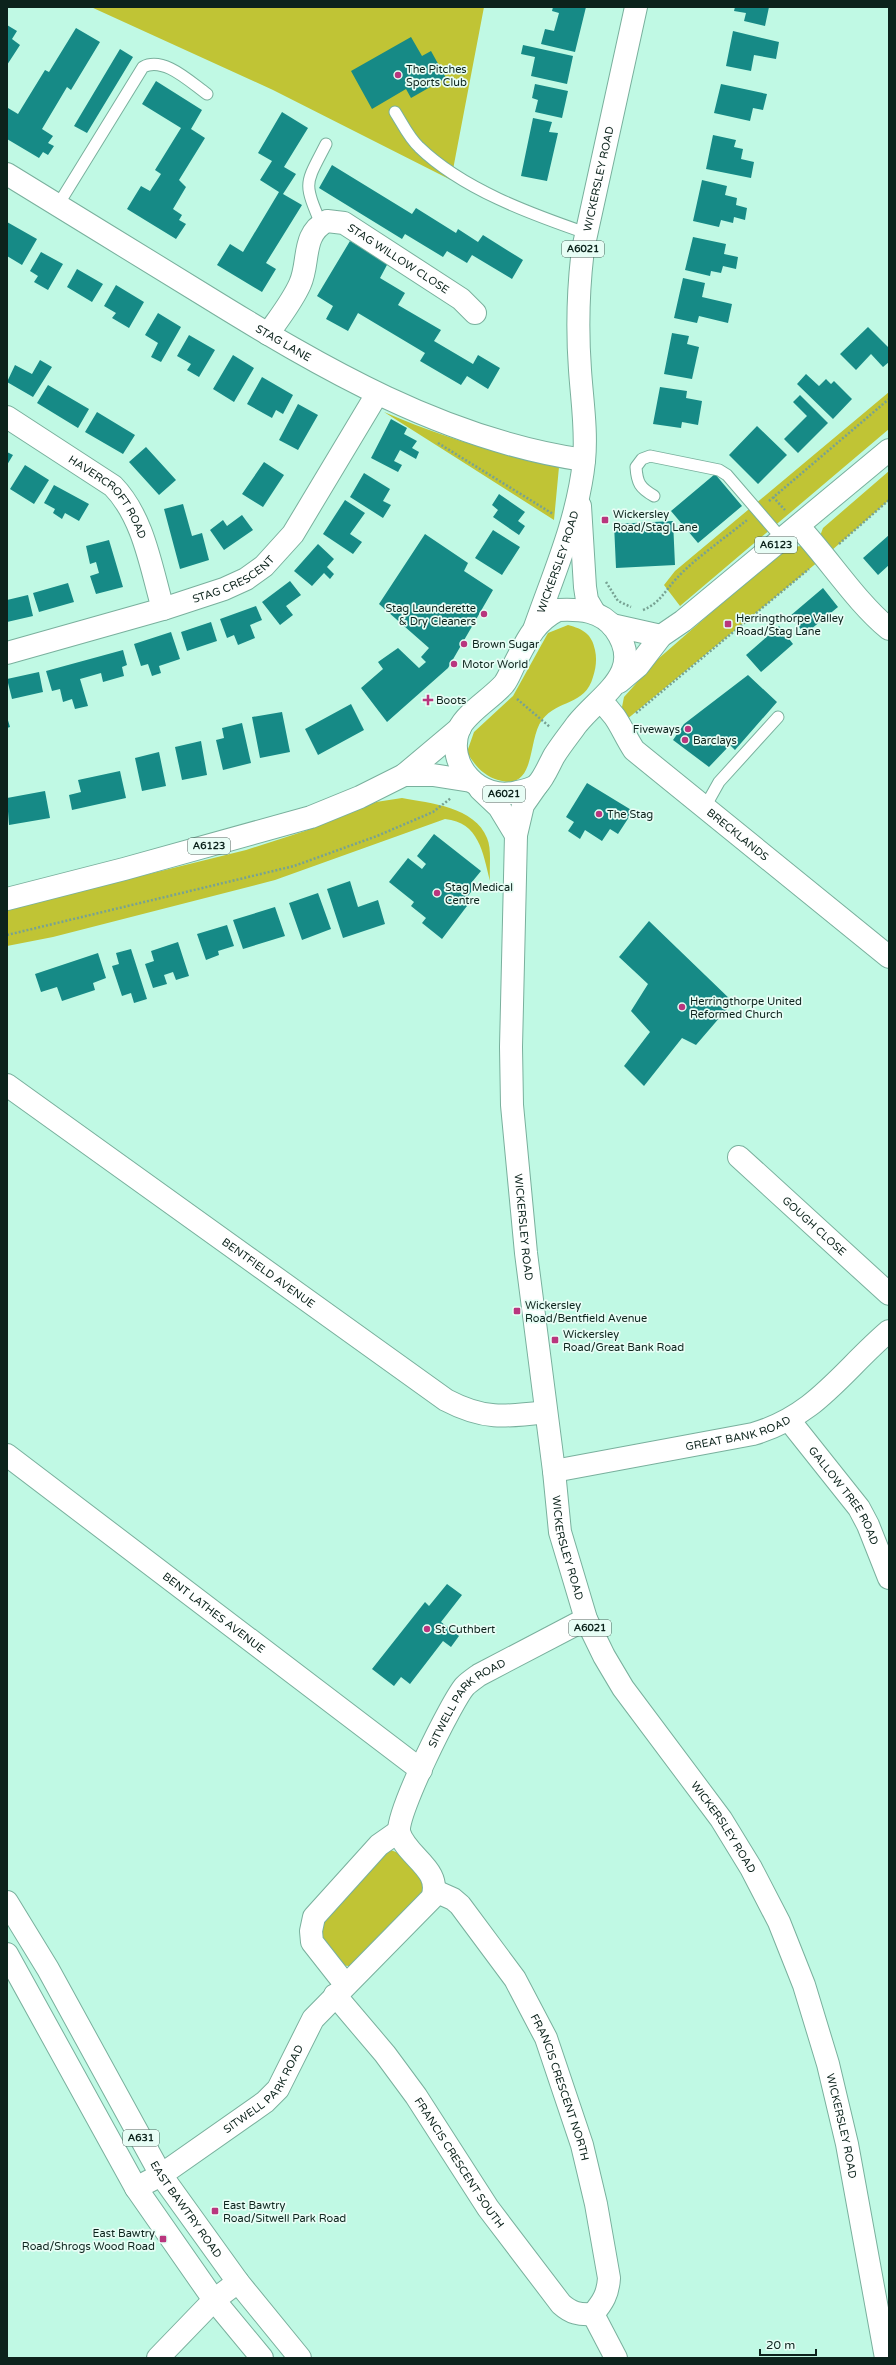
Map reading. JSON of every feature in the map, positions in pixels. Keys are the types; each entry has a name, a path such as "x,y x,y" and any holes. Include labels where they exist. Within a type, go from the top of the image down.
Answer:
{"street":[{"name":"WICKERSLEY ROAD","path":"534,627 571,524 579,496 584,460 577,319 578,286 586,233 636,7"},
{"name":"STAG LANE","path":"7,174 268,334 377,394 451,425 496,441 546,454 584,460"},
{"name":"STAG WILLOW CLOSE","path":"321,224 326,221 344,223 461,299 475,313"},
{"path":"268,334 300,285 305,272 308,244 313,232 321,224"},
{"name":"STAG CRESCENT","path":"7,653 164,609 224,589 246,579 280,551 293,534 377,394"},
{"name":"HAVERCROFT ROAD","path":"7,417 114,486 124,498 135,515 164,609"},
{"name":"A6123","path":"605,695 638,666 661,636 683,621 791,533 889,450"},
{"name":"WICKERSLEY ROAD","path":"579,496 587,600 594,612"},
{"path":"791,533 825,555 860,600 889,629"},
{"name":"A6021","path":"475,785 496,794 509,794 536,785 579,722 605,695 625,666 626,656 623,641 612,625 594,612 558,610 547,616 534,627 505,683 460,728 456,743 462,769 475,785 499,807 516,835"},
{"path":"612,625 661,636"},
{"name":"BRECKLANDS","path":"605,695 634,750 889,957"},
{"name":"A6123","path":"7,899 132,867 311,817 360,797 404,775 460,728"},
{"name":"A6123","path":"404,775 433,775 475,785"},
{"name":"WICKERSLEY ROAD","path":"536,785 523,805 516,835 511,1039 512,1104 526,1254 554,1471 560,1532 586,1619 623,1688 721,1819 751,1868 779,1922 804,1985 828,2064 847,2144 886,2358"},
{"name":"BENTFIELD AVENUE","path":"7,1085 446,1400 466,1411 490,1416 514,1416 546,1412"},
{"name":"GOUGH CLOSE","path":"739,1157 889,1294"},
{"name":"GREAT BANK ROAD","path":"554,1471 753,1434 772,1429 811,1407 889,1331"},
{"name":"GALLOW TREE ROAD","path":"789,1420 859,1508 868,1525 889,1578"},
{"name":"BENT LATHES AVENUE","path":"7,1455 421,1770"},
{"name":"SITWELL PARK ROAD","path":"399,1831 400,1820 421,1770 465,1686 479,1675 586,1619"},
{"path":"340,1989 312,1942 311,1931 314,1917 379,1845 399,1831 406,1847 434,1880 435,1891"},
{"name":"SITWELL PARK ROAD","path":"136,2188 161,2175 265,2102 278,2089 313,2019 340,1989 427,1905 435,1891"},
{"name":"FRANCIS CRESCENT NORTH","path":"435,1891 454,1899 464,1911 515,1979 546,2038 582,2145 596,2204 608,2271 609,2290 603,2303 593,2314"},
{"name":"EAST BAWTRY ROAD","path":"7,1902 48,1969 161,2175 238,2282 300,2358"},
{"name":"A631","path":"7,1954 136,2188 214,2300 262,2358"},
{"name":"FRANCIS CRESCENT SOUTH","path":"340,1989 416,2096 488,2208 561,2304 570,2312 582,2315 593,2314"},
{"path":"158,2358 214,2300 238,2282"},
{"path":"593,2314 616,2358"}],"lane":[{"path":"58,205 143,67 157,63 165,66 207,94"},
{"path":"395,112 418,146 440,164 476,187 542,218 586,233"},
{"path":"321,224 308,192 308,178 326,144"},
{"path":"654,496 642,490 636,481 636,467 642,459 650,456 719,470 727,475 758,510 791,533"},
{"path":"705,807 719,782 778,717"}],"path":[{"path":"584,575 602,573 610,591 618,601 642,611 654,606 664,596 675,579 889,399"},
{"path":"431,439 571,524"},
{"path":"621,724 889,500"},
{"path":"505,683 513,696 566,740"},
{"path":"7,935 294,866 377,836 433,812 475,785"}],"shaded area":[{"path":"91,7 484,7 451,180 273,90"},
{"path":"889,392 889,429 680,606 664,585 675,571"},
{"path":"384,412 425,429 467,443 554,463 559,467 554,520"},
{"path":"889,471 889,500 831,551 820,536 823,528"},
{"path":"801,546 819,561 626,720 622,707 624,697 658,659 776,556 793,547"},
{"path":"568,625 582,630 589,636 594,644 596,664 589,686 578,698 556,708 548,713 542,720 537,729 529,762 525,772 519,778 510,782 498,780 488,776 473,761 467,752 474,732 513,696 548,633"},
{"path":"402,798 450,808 473,819 481,828 489,842 490,881 482,850 478,841 465,826 456,821 445,819 275,880 53,937 7,946 7,909 246,850 305,831 376,802"},
{"path":"386,1849 400,1854 406,1859 416,1871 427,1892 355,1965 343,1965 338,1963 330,1955 319,1939 319,1923"}],"building":[{"path":"553,7 586,7 575,52 541,44 545,29 554,31 559,13 552,11"},
{"path":"735,7 769,7 765,26 744,21 746,13 734,11"},
{"path":"7,25 17,31 12,39 20,45 7,65"},
{"path":"76,28 100,42 71,90 67,87 42,129 53,136 48,143 54,146 48,155 43,152 39,158 7,139 7,110 8,108 18,114 45,70 49,72"},
{"path":"733,31 779,42 776,59 754,55 751,71 726,66"},
{"name":"The Pitches Sports Club","path":"411,37 422,56 431,51 446,78 411,98 406,89 372,109 351,71"},
{"path":"523,45 573,56 567,84 531,76 535,57 521,54"},
{"path":"120,49 133,57 87,133 74,126"},
{"path":"156,81 202,110 191,129 205,138 179,180 186,187 173,209 182,215 179,220 186,224 176,239 127,209 141,186 150,191 161,174 155,170 181,128 142,104"},
{"path":"535,84 568,91 562,118 535,112 538,100 532,98"},
{"path":"721,84 767,94 763,110 753,108 750,121 714,113"},
{"path":"282,112 308,128 284,167 296,174 283,194 302,205 266,263 276,269 262,292 217,265 230,244 243,252 279,192 260,180 272,161 258,153"},
{"path":"533,118 552,122 549,132 558,133 547,181 521,176"},
{"path":"713,135 736,140 734,147 743,149 741,159 754,162 751,178 706,169"},
{"path":"332,165 412,214 416,208 456,233 458,229 478,242 483,235 523,260 512,279 472,255 467,263 447,251 443,257 405,234 402,239 319,188"},
{"path":"702,180 727,186 725,195 737,198 736,205 747,208 745,220 734,217 733,223 721,220 719,227 693,221"},
{"path":"7,222 37,239 22,265 7,256"},
{"path":"693,237 726,244 724,254 738,257 736,269 723,266 721,273 711,271 710,276 685,270"},
{"path":"350,241 388,263 380,278 405,293 398,305 441,330 434,341 473,364 478,355 500,368 488,389 467,376 461,385 420,361 425,353 358,313 348,331 326,319 333,306 317,296"},
{"path":"41,252 63,264 48,290 34,282 38,276 30,271"},
{"path":"77,269 103,284 92,302 67,287"},
{"path":"683,278 705,283 702,297 732,304 728,323 699,316 697,323 674,318"},
{"path":"116,285 144,302 129,328 112,318 116,313 104,306"},
{"path":"158,313 181,327 161,362 151,357 158,343 145,335"},
{"path":"868,327 889,348 889,362 883,367 871,354 856,370 840,354"},
{"path":"672,333 689,336 687,344 699,347 692,379 664,374"},
{"path":"189,335 215,350 199,377 187,370 191,364 177,356"},
{"path":"233,355 254,368 234,402 213,389"},
{"path":"40,360 52,367 33,397 7,382 15,365 32,374"},
{"path":"806,374 819,386 826,379 831,384 834,381 852,399 833,419 797,384"},
{"path":"262,377 293,395 283,414 276,410 272,418 247,404"},
{"path":"48,385 89,409 78,428 37,403"},
{"path":"660,387 687,391 686,398 702,401 698,425 682,422 681,428 653,424"},
{"path":"800,395 828,423 798,453 784,439 807,416 793,402"},
{"path":"298,404 318,415 298,450 279,440"},
{"path":"97,412 135,435 123,454 85,432"},
{"path":"391,419 407,428 404,434 417,441 412,448 419,452 416,459 400,450 394,461 402,465 398,472 371,458"},
{"path":"757,426 787,455 758,484 729,455"},
{"path":"146,447 176,480 159,495 129,462"},
{"path":"7,452 13,455 7,465"},
{"path":"264,462 284,475 263,507 242,494"},
{"path":"25,465 49,480 34,504 10,489"},
{"path":"364,473 390,489 383,501 391,505 383,518 350,497"},
{"path":"715,474 742,506 698,543 671,511"},
{"path":"54,485 89,504 79,521 65,513 62,519 53,513 55,509 44,503"},
{"path":"499,494 525,512 518,521 525,526 519,535 493,517 498,510 492,505"},
{"path":"345,500 365,513 350,534 362,542 353,554 323,534"},
{"path":"183,504 192,536 202,533 209,560 180,569 164,509"},
{"path":"242,515 253,530 224,550 210,530 223,520 227,526"},
{"path":"673,521 675,565 616,568 614,524"},
{"path":"493,530 520,547 502,575 475,558"},
{"path":"425,534 468,563 464,571 493,590 448,668 387,722 361,688 383,669 378,662 398,648 419,668 426,662 421,657 429,648 379,604"},
{"path":"889,535 889,565 878,575 863,558"},
{"path":"109,540 123,587 96,594 90,576 99,573 96,562 90,564 86,546"},
{"path":"318,544 334,559 327,567 334,574 330,579 324,573 312,586 294,571"},
{"path":"290,581 301,595 286,606 293,615 280,625 262,602"},
{"path":"68,583 74,602 39,612 33,593"},
{"path":"823,588 838,607 805,634 790,616"},
{"path":"28,595 33,616 7,622 7,600"},
{"path":"256,606 262,620 250,625 255,638 238,645 234,635 227,638 220,619"},
{"path":"211,622 217,641 187,651 181,632"},
{"path":"779,626 793,644 761,672 746,655"},
{"path":"171,632 180,659 159,666 161,673 152,676 148,664 141,666 134,644"},
{"path":"123,650 127,665 122,667 124,676 103,682 101,673 80,679 88,706 75,709 72,699 63,702 60,689 52,691 46,671"},
{"path":"39,672 43,692 12,699 7,679"},
{"path":"748,675 777,702 735,750 730,745 709,767 673,740 684,724"},
{"path":"351,704 364,730 318,755 305,729"},
{"path":"282,712 290,752 260,758 252,717"},
{"path":"7,717 10,727 7,728"},
{"path":"242,723 251,763 223,770 216,740 224,738 222,728"},
{"path":"201,741 207,775 182,780 175,747"},
{"path":"159,752 166,786 142,791 135,758"},
{"path":"120,771 126,798 72,810 69,795 81,792 78,780"},
{"name":"The Stag","path":"587,783 633,811 618,834 610,829 602,841 585,830 580,839 568,831 574,822 566,817"},
{"path":"45,791 50,818 9,825 7,798"},
{"name":"Stag Medical Centre","path":"434,834 481,871 472,882 476,885 463,903 467,906 442,939 422,923 426,918 411,906 414,902 389,882 408,858 422,869 426,864 417,856"},
{"path":"350,881 358,907 378,900 385,924 343,938 327,889"},
{"path":"318,893 331,929 302,940 289,903"},
{"path":"275,907 285,936 243,949 233,920"},
{"name":"Herringthorpe United Reformed Church","path":"649,921 733,1002 696,1045 682,1038 644,1086 624,1066 650,1032 631,1011 648,984 619,957"},
{"path":"227,925 234,946 218,951 219,955 206,960 197,934"},
{"path":"178,942 189,976 176,980 173,972 164,975 167,984 153,988 145,964 154,961 151,951"},
{"path":"131,949 147,999 134,1003 131,993 122,996 112,966 119,964 116,953"},
{"path":"98,953 106,978 93,983 95,990 62,1001 57,987 41,992 35,974"},
{"name":"St Cuthbert","path":"447,1584 462,1595 441,1622 459,1636 451,1647 443,1641 410,1684 401,1677 394,1686 372,1669 425,1602 429,1606"}],"place":[{"name":"The Pitches Sports Club","path":"398,75"},
{"name":"Wickersley Road/Stag Lane","path":"605,520"},
{"name":"Stag Launderette & Dry Cleaners","path":"484,614"},
{"name":"Herringthorpe Valley Road/Stag Lane","path":"728,624"},
{"name":"Brown Sugar","path":"464,644"},
{"name":"Motor World","path":"454,664"},
{"name":"Boots","path":"428,700"},
{"name":"Fiveways","path":"688,729"},
{"name":"Barclays","path":"685,740"},
{"name":"The Stag","path":"599,814"},
{"name":"Stag Medical Centre","path":"437,893"},
{"name":"Herringthorpe United Reformed Church","path":"682,1007"},
{"name":"Wickersley Road/Bentfield Avenue","path":"517,1311"},
{"name":"Wickersley Road/Great Bank Road","path":"555,1340"},
{"name":"St Cuthbert","path":"427,1629"},
{"name":"East Bawtry Road/Sitwell Park Road","path":"215,2211"},
{"name":"East Bawtry Road/Shrogs Wood Road","path":"163,2239"}]}
